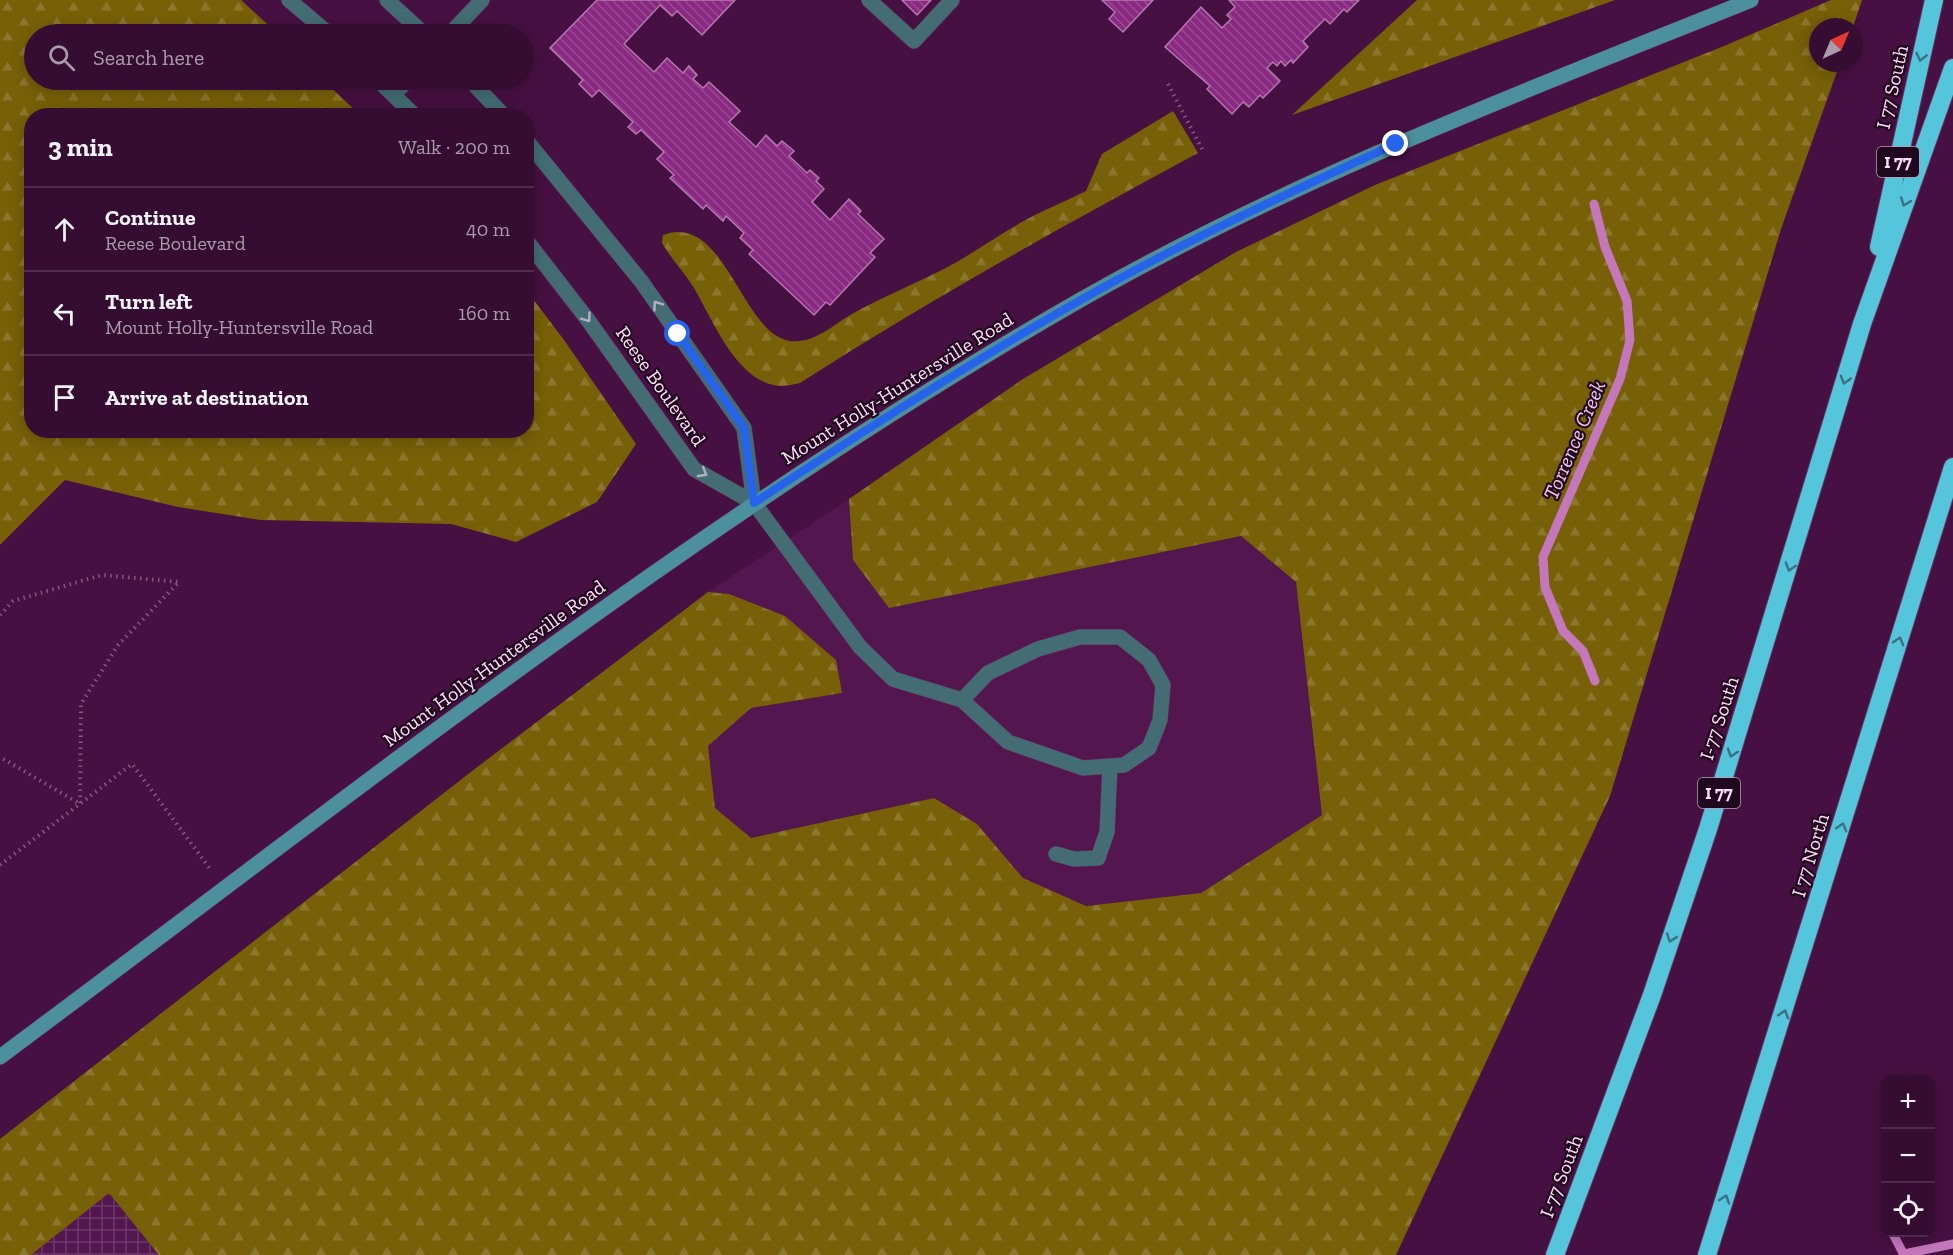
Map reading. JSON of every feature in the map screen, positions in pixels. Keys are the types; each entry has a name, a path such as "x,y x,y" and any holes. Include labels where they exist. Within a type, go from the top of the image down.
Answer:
{"highway":[{"name":"I 77 South","path":"1862,324 1934,0"},
{"name":"I 77","path":"1862,324 1953,68"},
{"name":"I-77 South","path":"1555,1255 1652,995 1708,829 1761,663 1862,324"},
{"path":"1946,487 1953,455"},
{"name":"I 77 North","path":"1707,1255 1953,467"}],"main road":[{"name":"Mount Holly-Huntersville Road","path":"0,1057 578,626 754,503 975,362 1086,297 1294,190 1396,144 1751,0"}],"street":[{"path":"289,0 317,24"},
{"path":"387,0 413,24"},
{"path":"459,24 482,0"},
{"path":"869,0 914,41 952,0"},
{"path":"389,90 407,108"},
{"path":"394,94 398,90"},
{"path":"479,90 496,108"},
{"path":"534,150 641,281 744,428 754,503 860,647 893,679 962,700 1008,742 1083,768 1124,765 1149,748 1160,720 1163,685 1149,660 1120,637 1080,637 1038,649 988,673 962,700"},
{"name":"Reese Boulevard","path":"534,250 588,320 694,469 754,503"},
{"path":"1056,855 1074,859 1098,858 1107,832 1110,766"}],"path":[{"path":"1168,84 1203,151"},
{"path":"0,615 13,601 102,575 179,582 118,645 81,704 80,804"},
{"path":"0,757 80,804"},
{"path":"0,865 132,764 225,890"}],"shaded area":[{"path":"849,499 853,560 1128,557 1241,536 1296,582 1322,815 1201,893 1086,906 1023,878 977,824 934,798 751,838 715,808 708,746 751,708 842,693 729,594 708,592"},
{"path":"109,1193 159,1255 31,1255"}],"green space":[{"path":"0,0 241,0 267,24 24,24 24,90 334,90 353,108 24,108 24,438 534,438 534,300 636,444 597,502 516,542 451,524 261,520 178,507 65,480 0,545"},
{"path":"1417,0 1615,0 1292,115"},
{"path":"1831,0 1862,0 1856,18 1809,18 1809,72 1837,72 1781,229 1610,796 1396,1255 159,1255 109,1193 31,1255 0,1255 0,1139 476,768 708,592 729,594 785,616 836,660 842,693 751,708 708,746 715,808 751,838 934,798 977,824 1023,878 1086,906 1201,893 1322,815 1296,582 1241,536 889,608 853,560 849,499 1023,379 1236,252 1375,185 1724,46"},
{"path":"1173,111 1198,153 997,264 800,383 781,386 765,383 739,363 718,333 690,282 662,243 663,235 684,232 702,240 718,256 758,318 773,333 790,341 807,340 823,333 863,308 946,268 1011,228 1086,191 1102,154"}],"building":[{"path":"597,0 735,0 702,35 677,11 672,16 660,5 624,44 654,72 667,58 683,73 689,66 697,75 693,79 703,88 709,82 740,111 729,122 756,147 766,135 777,146 782,141 794,151 789,156 807,173 810,170 819,178 816,181 824,189 812,202 830,220 849,199 861,211 858,214 884,239 870,253 875,257 830,305 826,302 814,315 749,254 753,250 740,238 744,233 726,216 723,221 706,205 703,209 670,178 674,175 657,159 664,152 641,130 636,134 628,127 633,122 599,90 592,97 579,84 583,80 550,48"},
{"path":"902,0 931,0 917,15"},
{"path":"1102,0 1153,0 1123,32 1109,19 1115,12"},
{"path":"1229,0 1359,0 1347,12 1344,9 1330,24 1325,19 1303,41 1308,47 1293,63 1291,60 1285,66 1281,61 1277,66 1273,62 1267,68 1280,81 1263,98 1260,95 1249,107 1243,102 1232,114 1207,89 1210,86 1165,47 1201,7 1222,28 1231,19 1227,15 1235,7"}],"waterway":[{"name":"Torrence Creek","path":"1594,204 1605,247 1627,301 1630,340 1620,379 1543,557 1545,587 1563,631 1583,651 1595,681"},
{"name":"Torrence Creek","path":"1895,1237 1904,1255"},
{"path":"1904,1254 1953,1244"}],"route":[{"path":"678,334 744,428 754,503 975,362 1086,297 1294,190 1396,144"}]}
